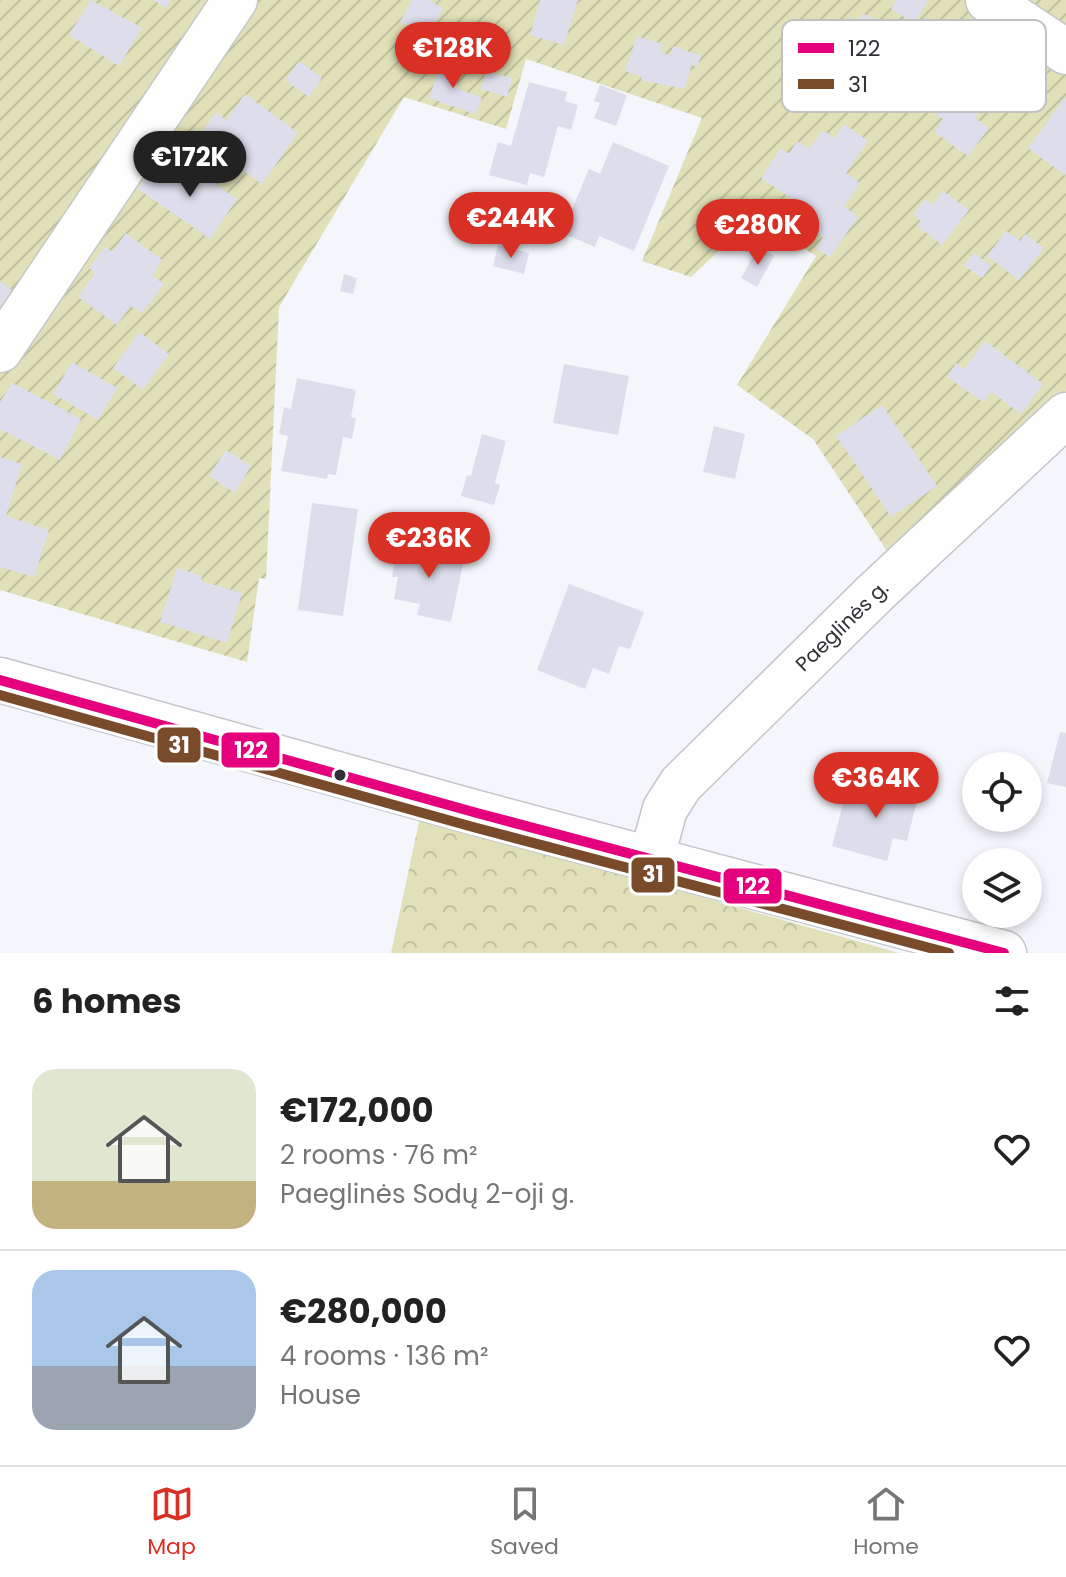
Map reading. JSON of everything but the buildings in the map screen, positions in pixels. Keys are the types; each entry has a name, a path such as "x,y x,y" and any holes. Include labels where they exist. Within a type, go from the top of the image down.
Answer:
{"street":[{"path":"0,350 235,0"},
{"path":"988,0 1018,20"},
{"path":"1046,39 1066,52"},
{"name":"Paeglinės g.","path":"651,860 665,809 681,784 875,593 1066,415"},
{"path":"0,680 651,860 1004,953"}],"green space":[{"path":"0,0 1066,0 1066,433 908,583 813,439 737,385 816,256 755,217 691,277 642,261 702,118 526,59 506,129 404,97 279,307 266,579 259,578 247,662 0,590"},
{"path":"420,817 899,953 391,953"}],"transit line":[{"name":"122","path":"0,680 477,813 1004,953"},
{"name":"31","path":"0,695 473,827 949,953"}]}
